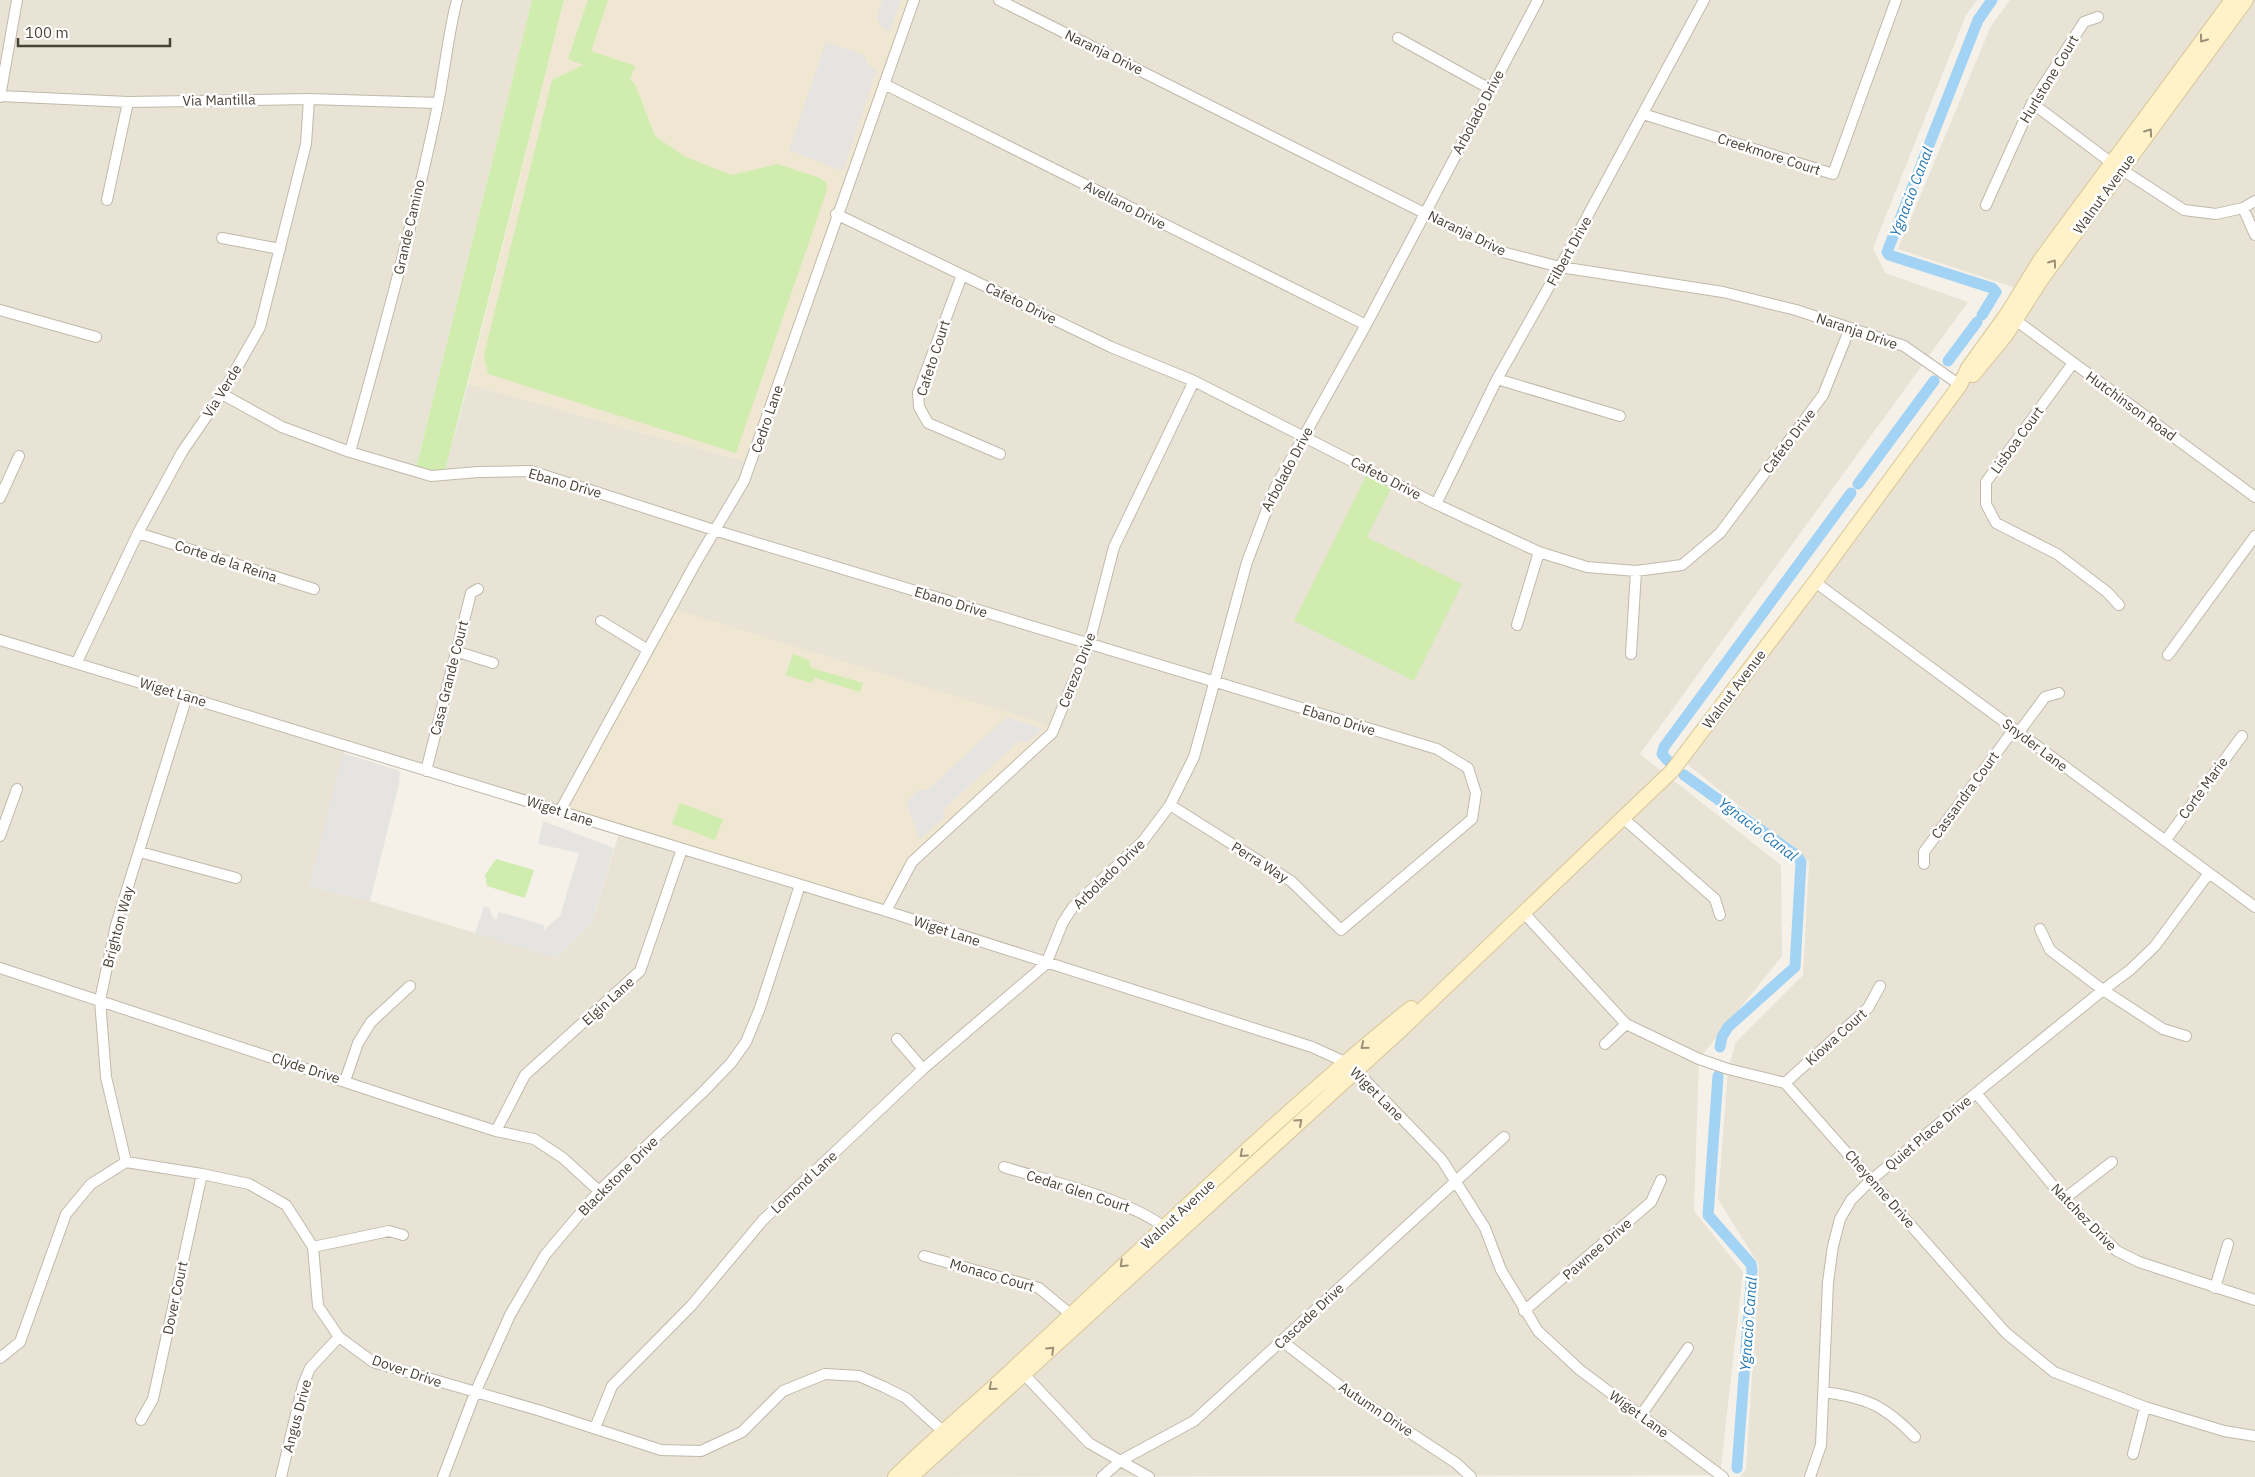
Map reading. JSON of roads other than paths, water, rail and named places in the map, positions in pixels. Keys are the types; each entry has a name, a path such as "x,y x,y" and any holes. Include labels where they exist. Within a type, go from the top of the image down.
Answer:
{"street":[{"path":"0,97 16,0"},
{"name":"Grande Camino","path":"350,452 389,312 438,103 449,32 457,0"},
{"name":"Cedro Lane","path":"560,811 714,530 744,481 755,454 836,214 914,0"},
{"name":"Naranja Drive","path":"999,0 1502,252 1560,267 1723,292 1796,310 1904,346 1960,385"},
{"name":"Arbolado Drive","path":"1046,964 1063,922 1073,907 1144,841 1170,805 1194,757 1216,683 1247,562 1262,517 1275,488 1366,325 1538,0"},
{"name":"Filbert Drive","path":"1436,504 1497,379 1560,267 1704,0"},
{"name":"Creekmore Court","path":"1643,114 1833,174 1896,0"},
{"name":"Walnut Avenue","path":"2117,167 2232,0"},
{"name":"Walnut Avenue","path":"895,1477 947,1435 1020,1371 1168,1231 1350,1066 1470,961 1624,818 1677,765 1960,385 1968,368 2011,317 2041,259 2117,167 2246,0"},
{"name":"Hurlstone Court","path":"1986,205 2032,103 2084,22 2098,17"},
{"path":"1398,38 1490,89"},
{"name":"Avellano Drive","path":"884,84 1366,325"},
{"name":"Via Mantilla","path":"0,97 128,102 309,99 438,103"},
{"name":"Via Verde","path":"78,662 138,534 182,452 222,394 260,327 306,144 309,99"},
{"path":"107,200 128,102"},
{"path":"2032,103 2117,167 2184,210 2216,214 2243,208 2255,201"},
{"path":"2243,208 2255,235"},
{"name":"Cafeto Drive","path":"836,214 1111,347 1194,381 1436,504 1540,552 1587,567 1636,571 1682,565 1720,533 1823,395 1850,328"},
{"path":"222,238 280,249"},
{"name":"Cafeto Court","path":"962,275 918,393 919,407 928,422 1000,454"},
{"path":"0,310 96,337"},
{"name":"Hutchinson Road","path":"2011,317 2255,497"},
{"name":"Lisboa Court","path":"2072,363 1986,482 1986,504 1996,523 2057,554 2107,592 2119,606"},
{"path":"1497,379 1620,416"},
{"name":"Cerezo Drive","path":"886,911 912,862 1052,733 1089,644 1114,547 1194,381"},
{"name":"Ebano Drive","path":"222,394 282,427 350,452 431,476 478,472 531,471 714,530 1437,749 1468,768 1476,793 1472,819 1342,930"},
{"path":"0,498 19,456"},
{"name":"Corte de la Reina","path":"138,534 314,589"},
{"path":"2168,655 2255,536"},
{"path":"1517,624 1540,552"},
{"path":"1631,654 1636,571"},
{"name":"Snyder Lane","path":"1815,582 2255,907"},
{"name":"Casa Grande Court","path":"426,770 471,593 478,589"},
{"path":"601,621 648,650"},
{"name":"Wiget Lane","path":"0,640 78,662 886,911 1046,964 1312,1047 1350,1066 1442,1160 1485,1228 1501,1270 1524,1312 1538,1331 1556,1350 1723,1477"},
{"path":"455,651 493,663"},
{"name":"Cassandra Court","path":"1924,864 1924,852 2016,731 2046,697 2059,693"},
{"name":"Brighton Way","path":"126,1162 106,1077 100,1000 116,925 187,696"},
{"name":"Corte Marie","path":"2165,841 2242,736"},
{"path":"0,836 17,789"},
{"name":"Perra Way","path":"1170,805 1291,881 1342,930"},
{"path":"1624,818 1715,899 1720,915"},
{"name":"Elgin Lane","path":"496,1130 526,1075 640,971 682,849"},
{"path":"140,852 236,878"},
{"name":"Quiet Place Drive","path":"1810,1477 1821,1445 1828,1282 1833,1246 1840,1219 1851,1200 1871,1180 1976,1093 2130,970 2155,946 2209,873"},
{"name":"Blackstone Drive","path":"443,1477 475,1393 510,1315 545,1255 599,1191 702,1093 731,1063 746,1042 760,1008 800,885"},
{"path":"1523,912 1626,1024 1699,1059 1728,1069 1785,1083"},
{"path":"2040,929 2050,950 2103,990 2163,1029 2186,1036"},
{"name":"Lomond Lane","path":"595,1428 612,1386 691,1306 763,1220 923,1069 1046,964"},
{"name":"Clyde Drive","path":"0,968 496,1130 534,1140 563,1158 599,1191"},
{"path":"344,1080 358,1043 372,1022 410,986"},
{"name":"Kiowa Court","path":"1785,1083 1868,1008 1880,986"},
{"path":"1605,1044 1626,1024"},
{"path":"897,1039 923,1069"},
{"name":"Cheyenne Drive","path":"1785,1083 2006,1333 2054,1372 2145,1407 2224,1431 2255,1436"},
{"name":"Natchez Drive","path":"1976,1093 2064,1199 2117,1252 2139,1262 2255,1300"},
{"name":"Cascade Drive","path":"1102,1477 1120,1461 1194,1421 1504,1137"},
{"path":"0,1358 20,1342 66,1214 91,1184 126,1162"},
{"name":"Dover Drive","path":"126,1162 202,1174 249,1184 286,1205 313,1246 318,1306 339,1337 373,1362 595,1428 661,1450 700,1452 742,1432 783,1391 825,1374 859,1376 884,1387 906,1398 947,1435"},
{"path":"2064,1199 2112,1162"},
{"name":"Cedar Glen Court","path":"1004,1167 1134,1208 1168,1231"},
{"name":"Dover Court","path":"141,1420 153,1399 202,1174"},
{"name":"Pawnee Drive","path":"1524,1312 1651,1202 1661,1180"},
{"path":"313,1246 389,1232 403,1235"},
{"path":"2215,1288 2228,1244"},
{"name":"Monaco Court","path":"924,1256 1039,1288 1075,1318"},
{"name":"Angus Drive","path":"281,1477 303,1385 310,1368 339,1337"},
{"name":"Autumn Drive","path":"1282,1341 1344,1389 1456,1463 1471,1477"},
{"path":"1641,1415 1688,1348"},
{"path":"1020,1371 1089,1443 1149,1477"},
{"path":"1824,1392 1858,1397 1881,1407 1896,1417 1915,1437"},
{"path":"2133,1454 2145,1407"},
{"name":"Walnut Avenue","path":"911,1477 947,1435"}],"waterway":[{"name":"Ygnacio Canal","path":"1982,315 1996,292 1992,288 1889,255 1887,252 1978,20 1992,0"},
{"name":"Ygnacio Canal","path":"1948,361 1977,322"},
{"name":"Ygnacio Canal","path":"1858,484 1934,381"},
{"name":"Ygnacio Canal","path":"1668,761 1662,754 1664,747 1851,493"},
{"name":"Ygnacio Canal","path":"1684,775 1797,856 1801,862 1795,967 1728,1027 1722,1037 1720,1047"},
{"name":"Ygnacio Canal","path":"1718,1076 1708,1215 1751,1264 1752,1270 1737,1468"}]}
